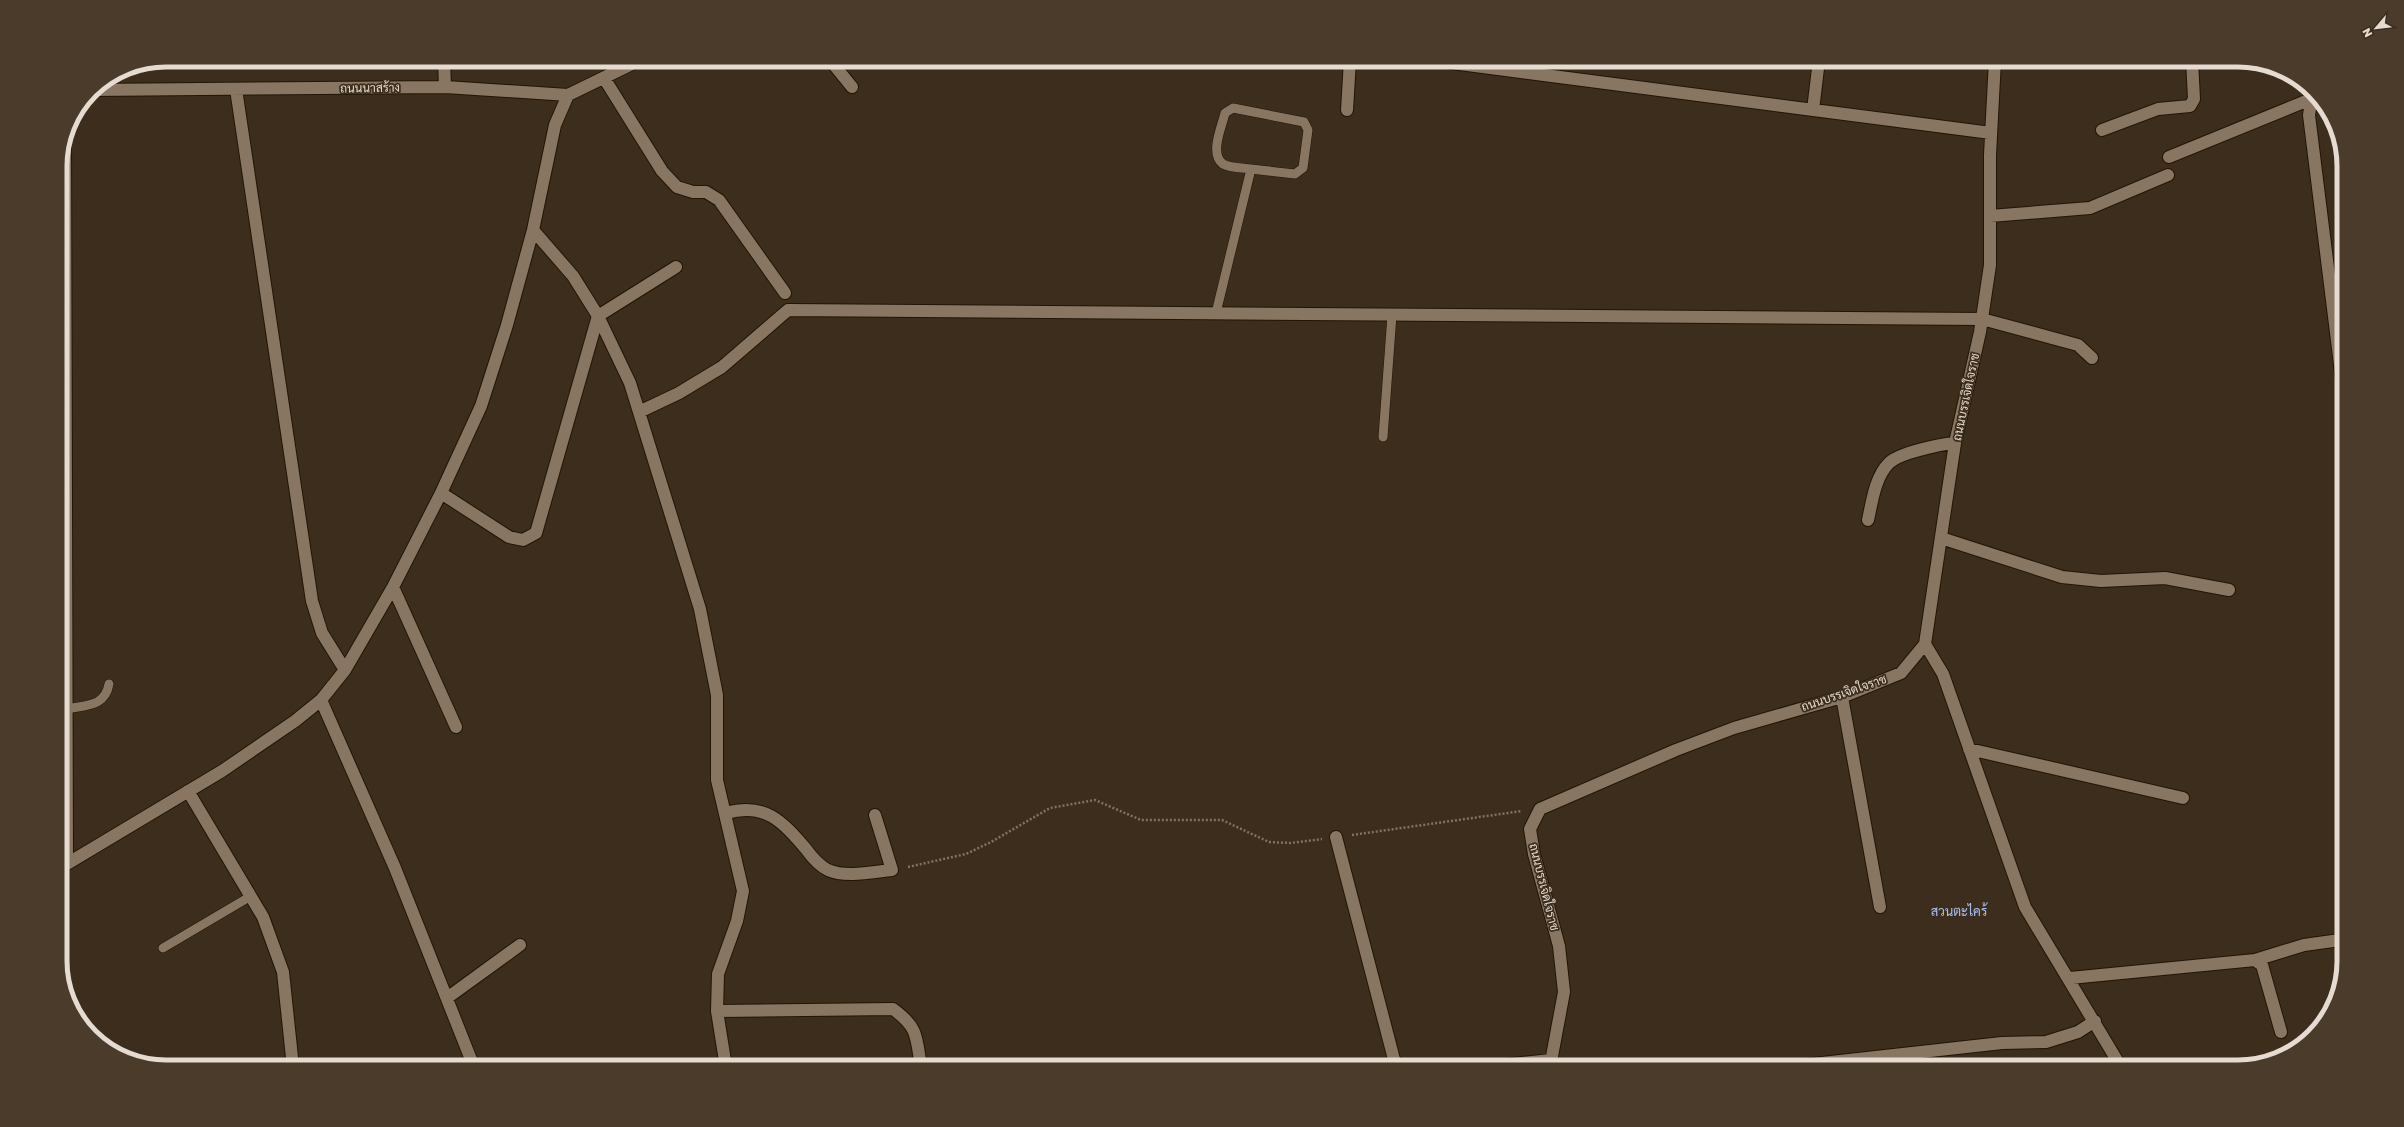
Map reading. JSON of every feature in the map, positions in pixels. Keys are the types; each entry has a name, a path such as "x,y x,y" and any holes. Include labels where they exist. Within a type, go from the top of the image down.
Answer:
{"street":[{"path":"444,67 445,87"},
{"path":"67,864 228,767 321,700 345,670 393,586 441,493 481,406 507,325 532,230 555,125 568,96 626,67"},
{"path":"836,67 852,87"},
{"path":"1347,110 1350,67"},
{"path":"1483,67 1991,132"},
{"path":"1814,110 1818,67"},
{"name":"ถนนบรรเจิดใจราช","path":"1551,1060 1564,992 1559,946 1534,854 1530,829 1540,809 1676,750 1734,728 1842,697 1901,673 1924,644 1956,443 1982,319 1990,265 1991,132 1995,67"},
{"path":"2102,130 2158,109 2190,106 2194,99 2192,67"},
{"path":"604,78 662,171 677,187 693,192 706,192 719,200 785,293"},
{"name":"ถนนนาสร้าง","path":"104,90 445,87 568,96"},
{"path":"236,89 312,601 322,633 345,670"},
{"path":"2170,157 2309,98"},
{"path":"2311,100 2309,116 2310,128 2337,342"},
{"path":"1990,216 2090,208 2168,175"},
{"path":"532,230 573,276 598,316 630,383 700,609 717,695 717,780 726,813 743,891 738,921 718,974 717,1011 725,1060"},
{"path":"441,493 510,537 522,540 536,533 598,316 676,267"},
{"path":"639,412 679,393 722,367 788,310 1982,319 2078,345 2092,358"},
{"path":"1868,520 1881,474 1889,462 1932,445 1956,443"},
{"path":"1941,538 2062,577 2101,581 2165,578 2229,590"},
{"path":"393,586 456,727"},
{"path":"1924,644 1942,674 2025,907 2070,978 2117,1060"},
{"path":"1842,697 1880,907"},
{"path":"321,700 395,868 471,1060"},
{"path":"1969,749 2183,798"},
{"path":"188,791 263,917 283,972 293,1060"},
{"path":"726,813 743,808 759,811 776,819 827,870 843,873 892,870 875,815"},
{"path":"1336,837 1394,1060"},
{"path":"2070,978 2255,960 2304,945 2337,940"},
{"path":"447,998 520,945"},
{"path":"2255,960 2262,964 2281,1032"},
{"path":"717,1011 893,1009 906,1019 915,1030 920,1060"},
{"path":"1849,1060 2002,1043 2046,1042 2078,1032 2095,1021"}],"lane":[{"path":"1233,108 1304,122 1308,130 1303,168 1295,174 1252,169 1224,165 1218,159 1216,148 1225,113 1228,110 1233,108"},
{"path":"1216,313 1252,169"},
{"path":"1383,437 1392,315"},
{"path":"67,709 101,701 107,696 109,684"},
{"path":"163,948 250,896"}],"path":[{"path":"892,870 966,854 991,842 1050,808 1095,800 1141,820 1222,820 1270,842 1290,843 1540,809"}],"district":[{"name":"สวนตะไคร้","path":"1959,911"}]}
